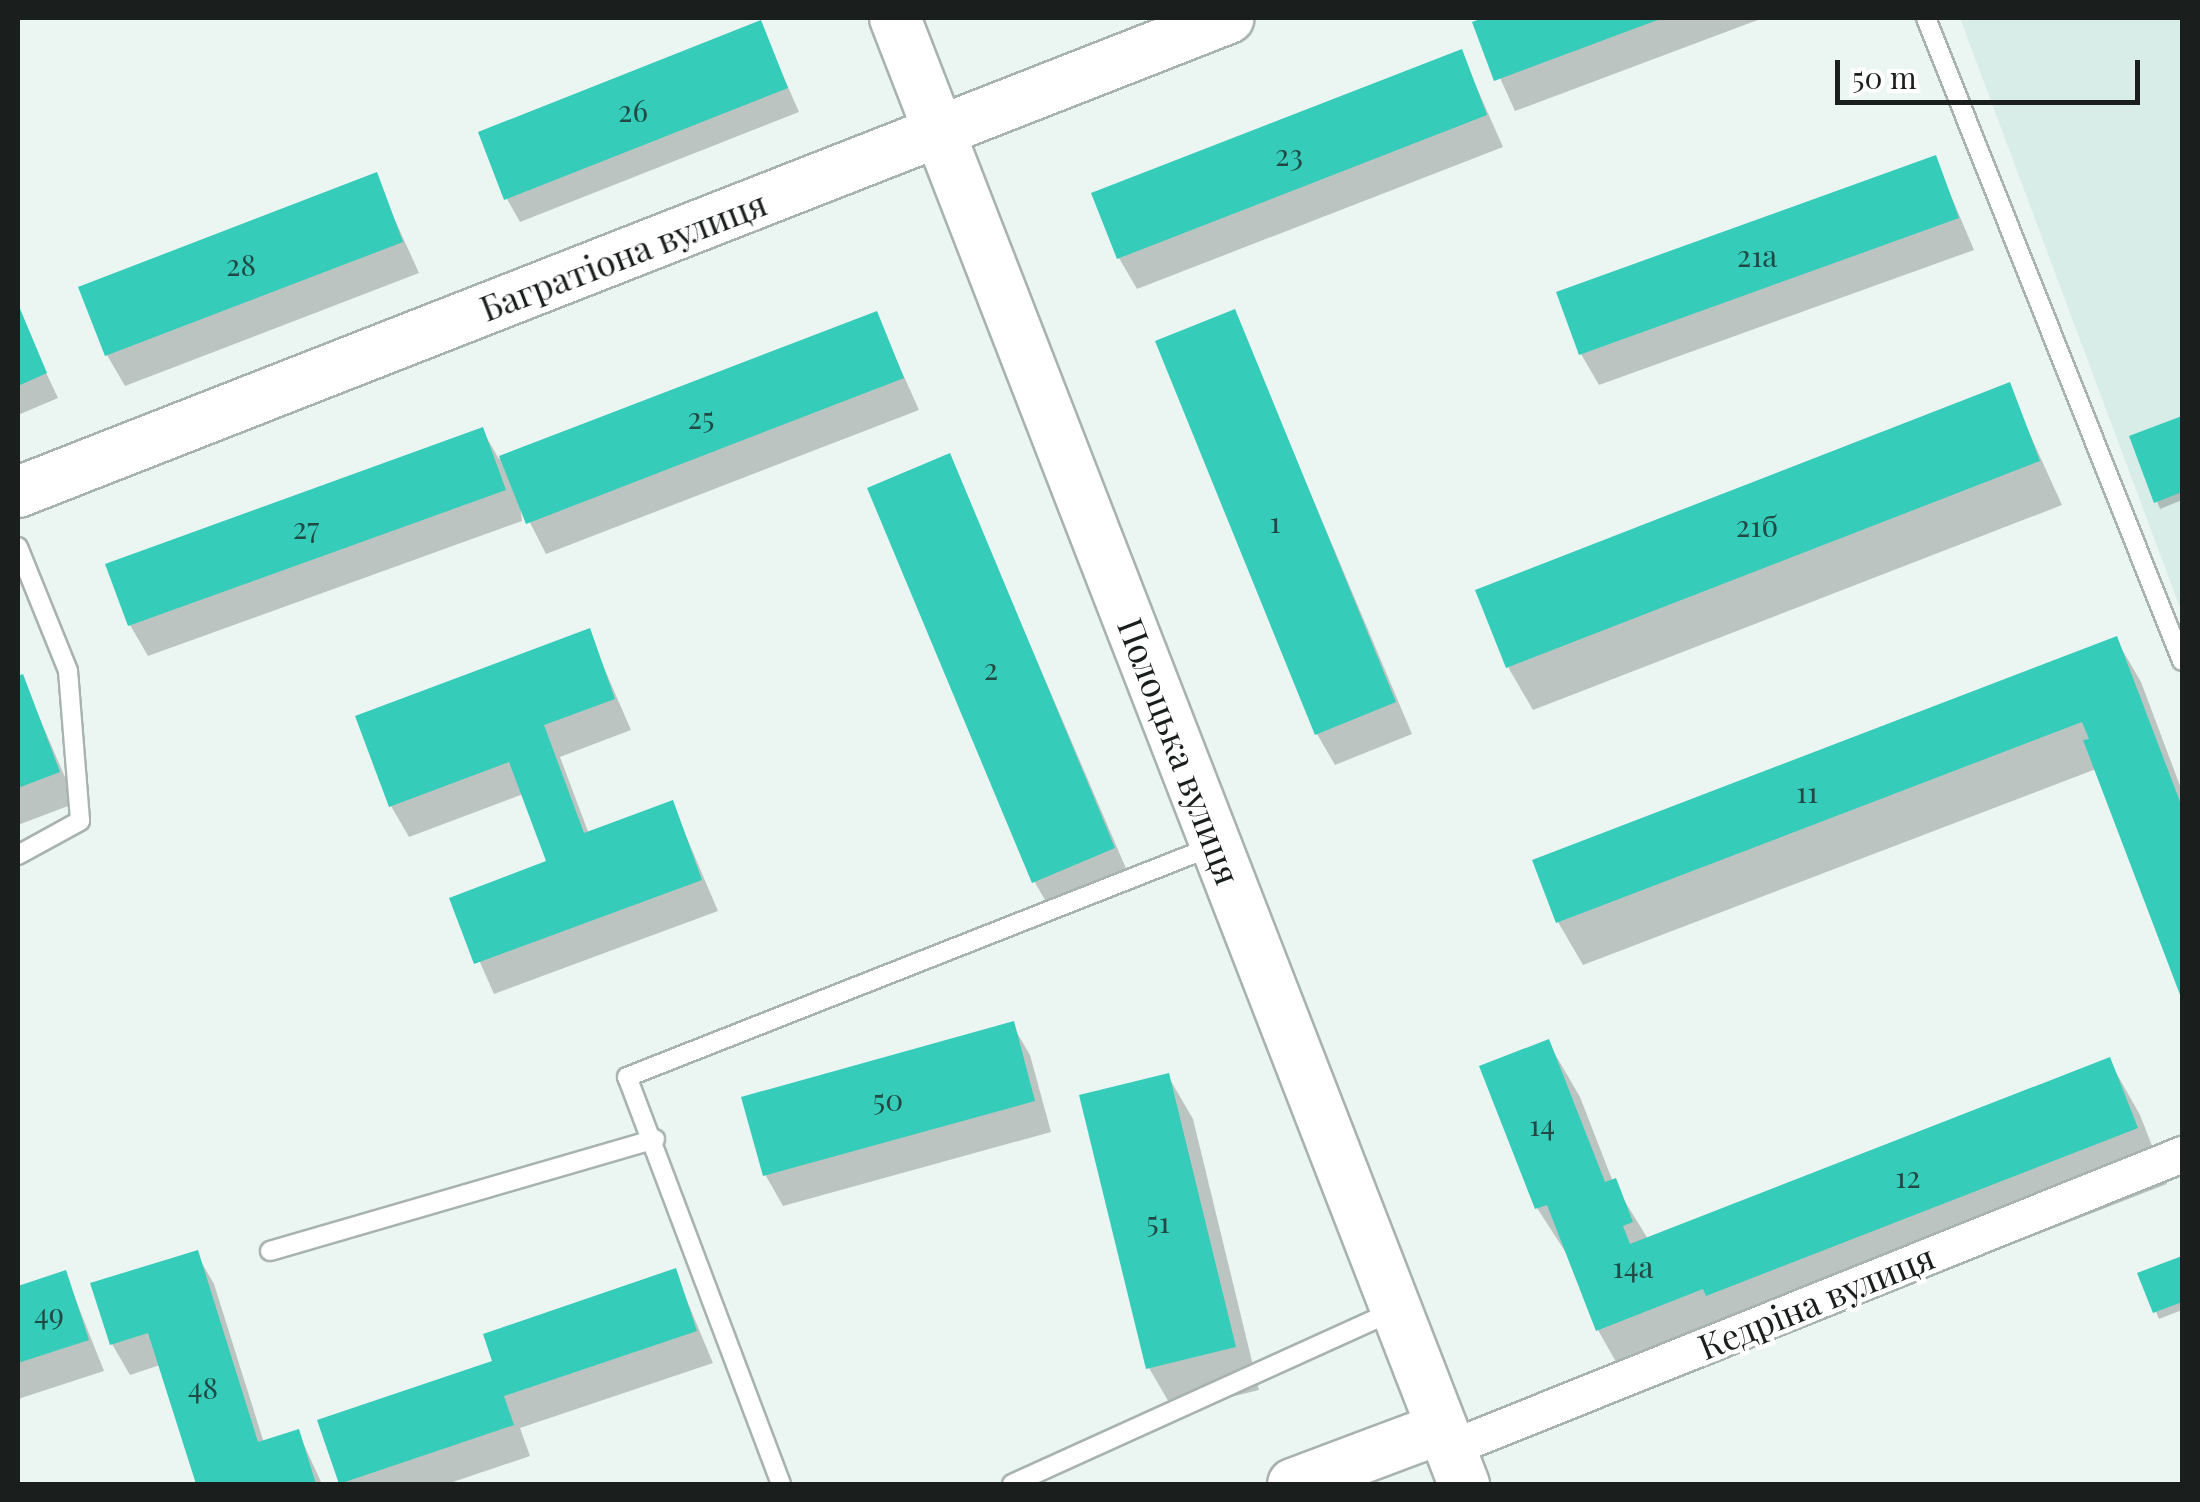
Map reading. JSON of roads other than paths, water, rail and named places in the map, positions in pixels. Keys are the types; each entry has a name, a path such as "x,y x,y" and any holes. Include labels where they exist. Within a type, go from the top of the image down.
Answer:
{"main road":[{"name":"Полоцька вулиця","path":"895,18 1452,1453"},
{"name":"Багратіона вулиця","path":"18,492 1228,18"},
{"path":"1293,1484 1452,1453"}],"street":[{"name":"Кедріна вулиця","path":"1452,1453 2182,1154"}],"lane":[{"path":"1926,18 2182,661"},
{"path":"18,548 68,671 80,821 18,856"},
{"path":"781,1484 654,1138 627,1078 1216,844"},
{"path":"270,1251 654,1138"},
{"path":"1012,1484 1396,1310"}]}
